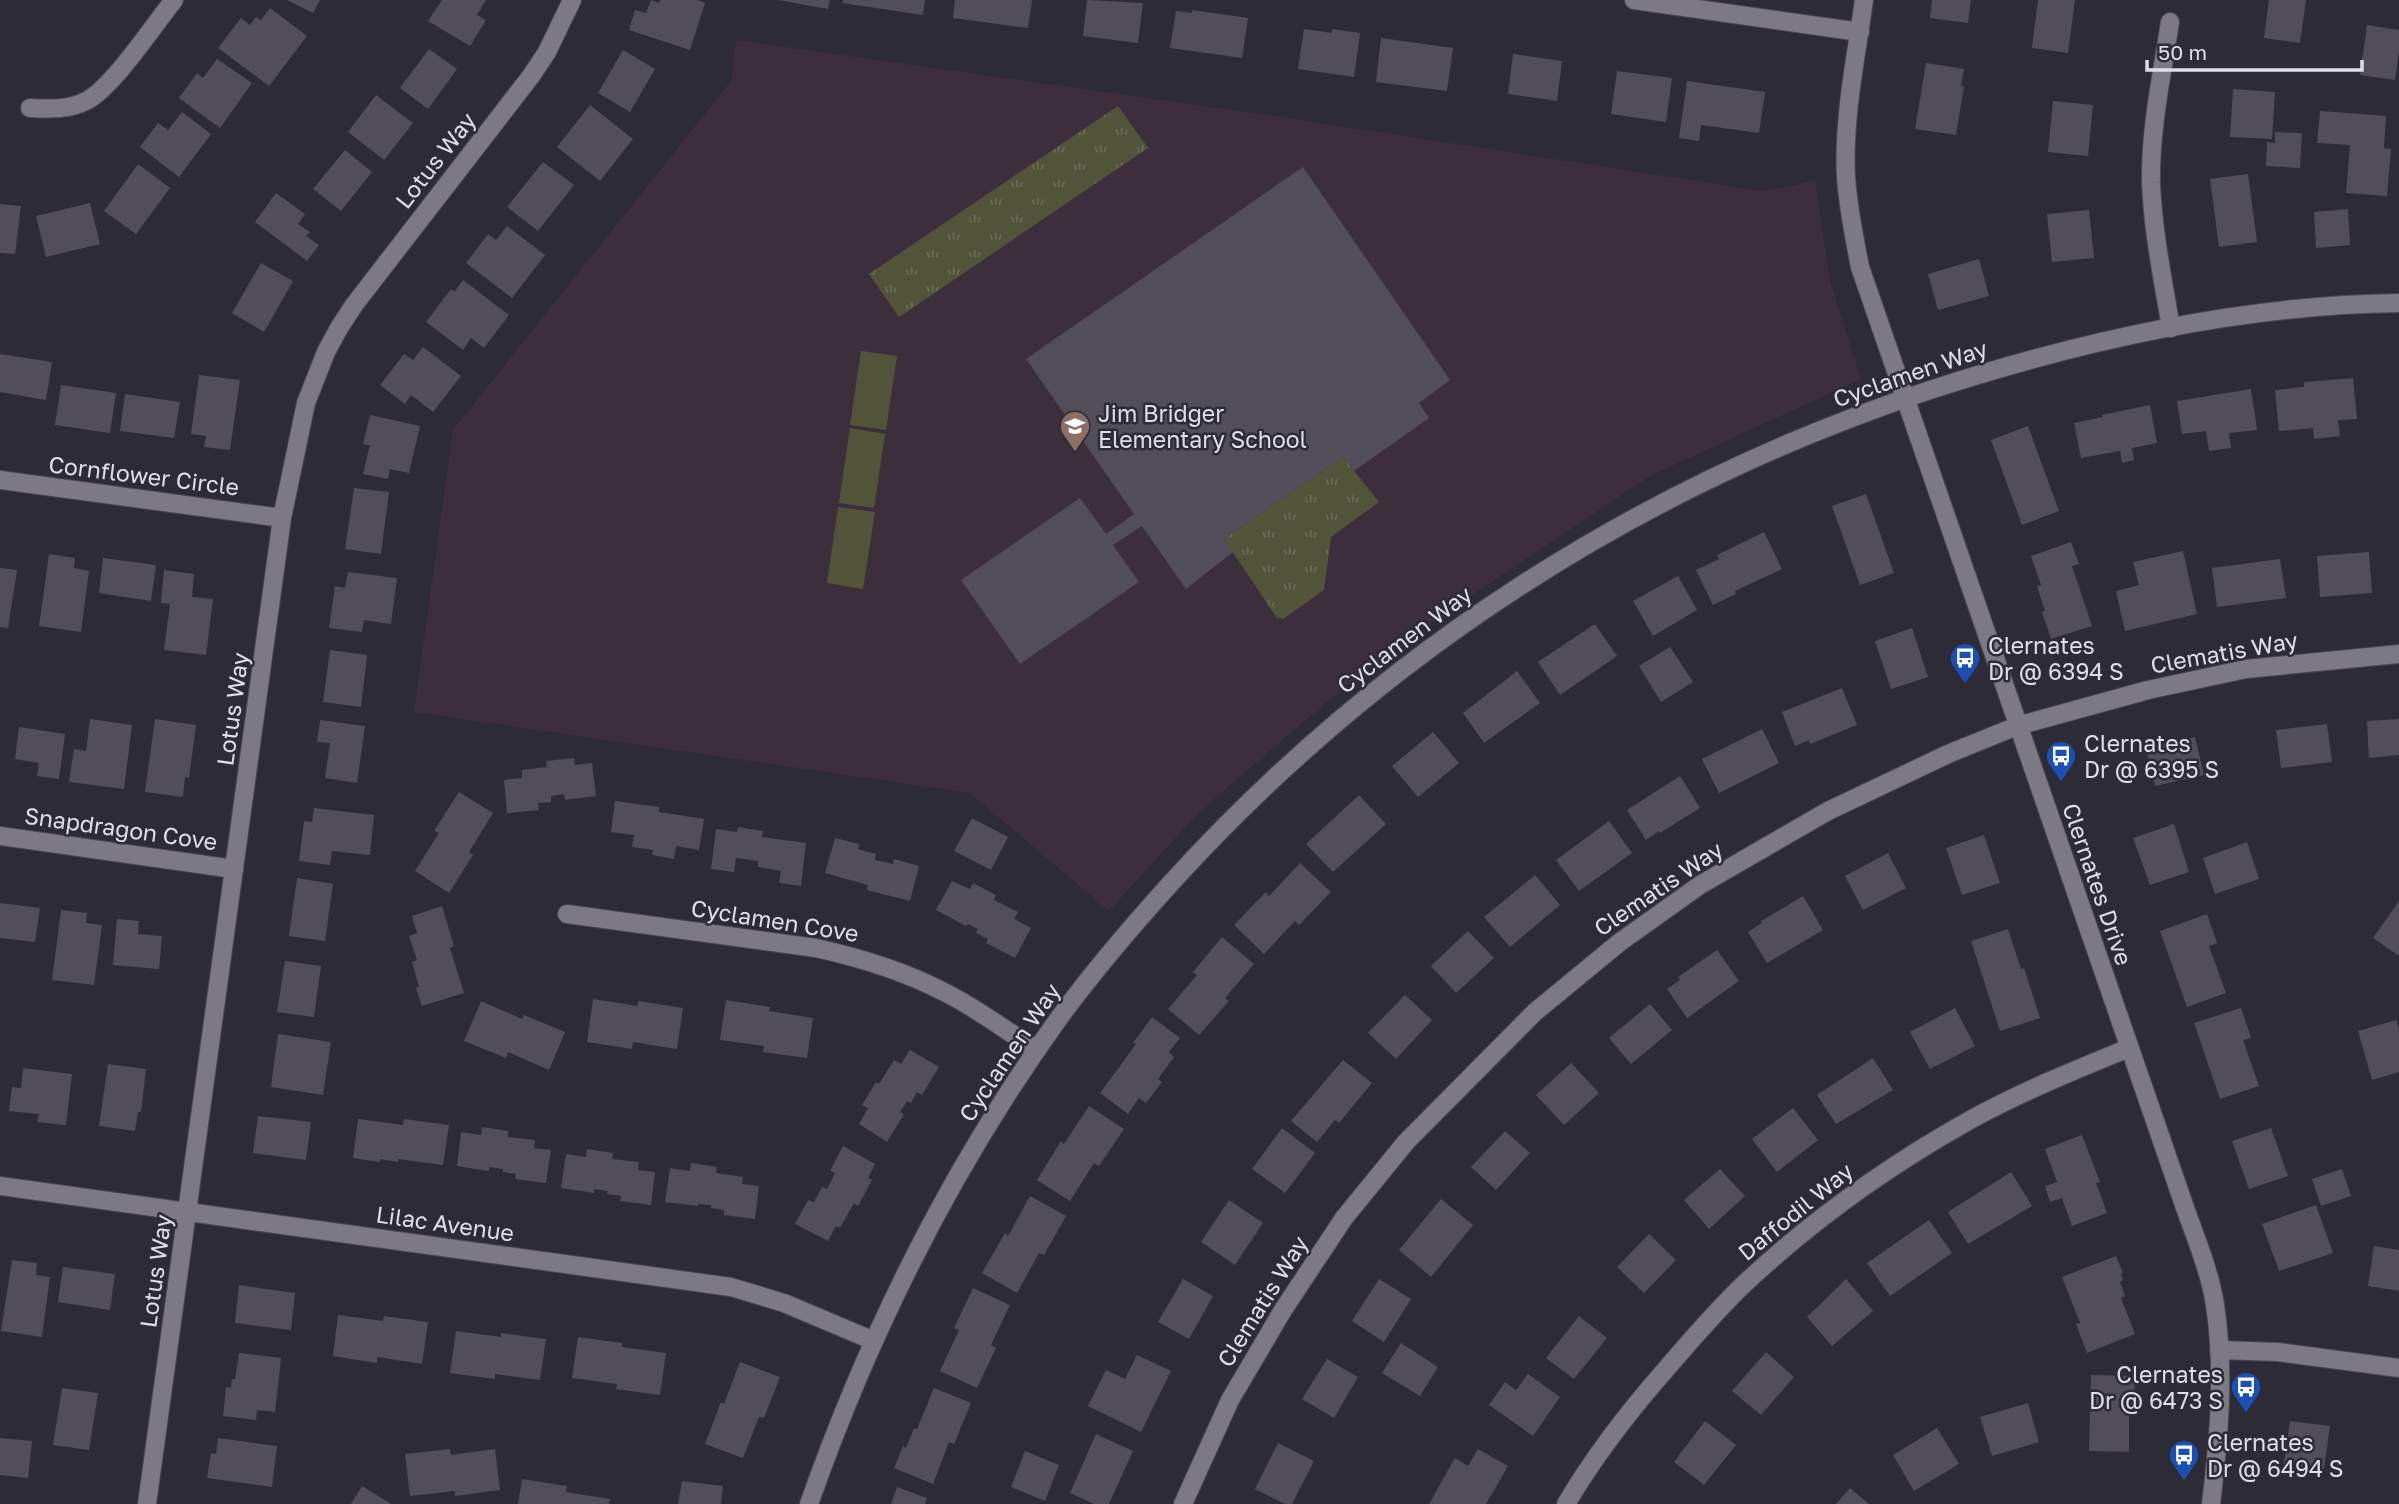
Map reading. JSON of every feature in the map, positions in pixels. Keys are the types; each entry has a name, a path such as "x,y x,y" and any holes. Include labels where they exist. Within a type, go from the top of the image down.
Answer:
{"street":[{"path":"30,108 63,108 89,99 113,77 173,0"},
{"name":"Lotus Way","path":"147,1504 282,517 306,403 326,352 339,328 362,294 531,76 547,52 572,0"},
{"path":"1634,0 1860,32"},
{"name":"Clernates Drive","path":"1864,0 1846,145 1849,205 1860,267 2194,1233 2214,1303 2219,1350 2220,1421 2211,1504"},
{"path":"2170,22 2155,125 2151,182 2157,245 2171,328"},
{"name":"Cyclamen Way","path":"809,1504 828,1449 910,1265 949,1191 1037,1050 1119,942 1229,822 1314,740 1418,657 1528,581 1643,513 1742,463 1804,436 1904,399 2051,353 2171,328 2309,308 2399,303"},
{"name":"Cornflower Circle","path":"0,480 282,517"},
{"name":"Clematis Way","path":"1183,1504 1230,1400 1283,1310 1344,1218 1406,1142 1535,1012 1620,942 1700,885 1828,811 1948,754 2017,726 2148,690 2246,669 2399,654"},
{"name":"Snapdragon Cove","path":"0,836 234,869"},
{"name":"Cyclamen Cove","path":"567,914 850,955 882,965 946,993 1037,1050"},
{"name":"Daffodil Way","path":"1566,1504 1607,1441 1639,1399 1704,1325 1783,1250 1868,1184 1950,1132 2033,1088 2129,1048"},
{"name":"Lilac Avenue","path":"0,1186 731,1287 784,1303 874,1341"},
{"path":"2219,1350 2278,1352 2399,1368"}],"shaded area":[{"name":"Jim Bridger Elementary School","path":"736,40 1254,113 1762,191 1815,181 1830,281 1861,379 1650,476 1378,658 1200,811 1109,911 970,793 414,712 453,430 731,81"}],"green space":[{"path":"1118,106 1148,148 899,317 869,274"},
{"path":"861,351 897,356 886,430 850,425"},
{"path":"850,428 885,434 874,508 839,503"},
{"path":"1343,457 1379,502 1331,537 1324,590 1283,619 1277,618 1224,539"},
{"path":"838,507 875,512 863,589 827,583"}],"building":[{"path":"287,0 320,0 313,13"},
{"path":"442,0 486,0 477,15 486,20 470,46 428,21"},
{"path":"651,0 659,3 660,0 698,0 705,3 690,50 629,30 635,10 646,13"},
{"path":"778,0 830,0 828,9"},
{"path":"843,0 925,0 923,15 842,3"},
{"path":"955,0 1032,0 1028,28 953,18"},
{"path":"1087,0 1143,3 1138,43 1083,36"},
{"path":"1932,0 1971,0 1968,23 1930,18"},
{"path":"2038,0 2075,0 2068,53 2032,48"},
{"path":"2269,0 2306,0 2300,43 2264,38"},
{"path":"270,8 307,36 269,86 218,48 241,18 250,25 256,17 261,20"},
{"path":"1192,10 1248,18 1242,58 1170,48 1176,11 1192,13"},
{"path":"2367,25 2399,30 2395,80 2360,75"},
{"path":"1304,29 1360,33 1354,77 1298,69"},
{"path":"1381,38 1453,48 1447,91 1376,82"},
{"path":"429,49 457,69 428,109 400,88"},
{"path":"623,50 655,69 630,112 598,93"},
{"path":"1513,54 1562,61 1557,101 1508,94"},
{"path":"217,59 252,83 220,128 179,98 197,73 203,78"},
{"path":"1926,63 1964,69 1956,135 1915,129"},
{"path":"1617,71 1672,78 1666,122 1611,114"},
{"path":"1687,81 1765,92 1759,133 1701,125 1699,141 1679,138"},
{"path":"2233,89 2275,92 2272,139 2230,137"},
{"path":"376,95 413,123 384,160 348,132"},
{"path":"2053,101 2093,105 2088,156 2048,152"},
{"path":"590,105 633,139 600,181 557,147"},
{"path":"2320,111 2386,116 2384,148 2391,149 2387,196 2346,193 2350,145 2317,143"},
{"path":"182,112 211,134 179,177 140,147 158,123 168,130"},
{"path":"2275,132 2302,133 2300,168 2266,166 2267,142 2275,143"},
{"path":"345,150 372,172 341,211 313,189"},
{"path":"543,162 574,185 538,231 507,207"},
{"path":"138,164 170,188 136,234 104,211"},
{"path":"1303,167 1450,380 1419,403 1429,418 1354,471 1343,457 1224,539 1233,552 1186,589 1142,526 1113,545 1139,582 1020,664 961,580 1080,498 1106,534 1134,514 1026,359"},
{"path":"2248,174 2257,242 2219,247 2210,179"},
{"path":"276,193 305,214 298,224 310,232 306,236 319,245 307,261 255,222"},
{"path":"90,203 100,244 46,257 36,216"},
{"path":"0,204 21,206 15,254 0,253"},
{"path":"2348,209 2350,245 2316,248 2314,212"},
{"path":"2089,210 2094,258 2052,262 2047,214"},
{"path":"507,226 545,255 512,298 466,263 488,234 496,240"},
{"path":"1979,259 1989,296 1938,310 1928,274"},
{"path":"261,263 293,281 264,332 232,313"},
{"path":"463,280 509,315 484,348 471,338 463,350 426,322 451,289 454,292"},
{"path":"423,347 461,376 433,412 411,395 405,404 380,385 404,354 413,360"},
{"path":"0,354 52,362 46,400 0,392"},
{"path":"199,375 240,380 230,450 204,447 206,436 191,434"},
{"path":"2353,378 2357,419 2338,420 2340,436 2314,439 2313,428 2279,431 2275,390 2304,387 2304,382"},
{"path":"61,385 116,393 110,433 55,425"},
{"path":"2251,389 2257,430 2229,433 2231,448 2209,451 2206,431 2182,434 2177,401"},
{"path":"125,394 180,402 174,438 120,431"},
{"path":"2150,405 2157,443 2132,448 2134,460 2122,463 2120,451 2081,458 2074,423"},
{"path":"370,415 420,426 409,473 390,469 388,479 363,474 370,445 363,444"},
{"path":"2028,426 2059,511 2022,525 1991,440"},
{"path":"354,488 389,492 381,554 345,549"},
{"path":"1866,494 1894,573 1860,585 1832,506"},
{"path":"1764,532 1782,569 1735,591 1736,594 1713,605 1696,570 1719,559 1717,555"},
{"path":"2071,542 2079,564 2072,566 2092,626 2051,639 2037,586 2041,585 2031,556"},
{"path":"2183,551 2197,614 2125,631 2116,591 2139,585 2133,562"},
{"path":"2369,552 2372,593 2320,597 2317,556"},
{"path":"49,554 75,558 74,568 89,571 81,632 39,626"},
{"path":"103,558 156,565 151,601 99,593"},
{"path":"2280,559 2286,598 2217,607 2212,568"},
{"path":"0,568 17,570 8,628 0,627"},
{"path":"164,570 194,574 192,597 213,599 206,655 164,650 170,604 161,603"},
{"path":"348,572 397,578 391,624 364,620 362,632 329,628 335,586 345,588"},
{"path":"1678,576 1697,610 1653,636 1633,601"},
{"path":"1595,624 1617,656 1560,695 1538,662"},
{"path":"1912,628 1928,677 1891,689 1875,641"},
{"path":"1670,647 1693,682 1661,702 1639,666"},
{"path":"330,650 367,655 361,707 323,702"},
{"path":"1517,671 1540,703 1484,743 1463,713"},
{"path":"1842,688 1857,725 1810,744 1809,740 1795,746 1782,712"},
{"path":"90,719 132,725 124,789 69,782 74,749 86,751"},
{"path":"155,719 196,725 189,778 185,777 183,797 145,792"},
{"path":"2399,719 2399,755 2369,758 2367,721"},
{"path":"320,720 365,726 357,783 325,778 330,743 317,742"},
{"path":"2327,724 2332,762 2281,768 2276,730"},
{"path":"19,727 65,734 59,779 37,776 39,763 15,759"},
{"path":"1762,729 1779,763 1719,793 1702,759"},
{"path":"1433,732 1459,763 1418,797 1392,766"},
{"path":"2195,737 2204,775 2155,786 2146,748"},
{"path":"574,758 575,765 592,763 596,796 565,800 564,794 551,796 551,802 538,803 539,810 507,813 504,780 522,778 522,770 547,767 546,761"},
{"path":"1680,776 1700,808 1646,840 1627,810"},
{"path":"459,792 493,813 469,852 473,855 449,893 415,871 439,833 434,831"},
{"path":"1359,795 1386,824 1333,872 1306,844"},
{"path":"615,801 659,807 659,812 704,819 699,850 676,846 674,859 652,855 653,850 632,847 634,835 611,832"},
{"path":"314,808 374,815 370,855 332,851 330,865 299,861 304,821 312,822"},
{"path":"972,818 1008,837 991,870 954,851"},
{"path":"1609,821 1632,853 1579,891 1556,860"},
{"path":"2174,824 2189,872 2150,885 2133,838"},
{"path":"738,827 763,831 762,837 806,843 801,886 779,883 781,871 758,867 758,861 736,858 734,872 711,869 716,829 737,832"},
{"path":"1984,835 2000,883 1962,895 1946,848"},
{"path":"835,838 859,844 858,849 876,854 875,860 893,864 894,859 919,866 910,901 867,890 868,885 825,873"},
{"path":"2247,842 2259,879 2215,894 2203,858"},
{"path":"1888,853 1906,888 1863,910 1845,876"},
{"path":"1300,863 1331,892 1299,925 1295,921 1264,954 1234,925 1266,892 1269,896"},
{"path":"1535,875 1560,905 1510,947 1484,917"},
{"path":"297,878 333,884 325,941 289,936"},
{"path":"952,881 970,889 973,883 996,895 994,900 1018,912 1014,919 1031,928 1015,958 986,943 988,939 976,933 978,929 968,924 966,926 936,910"},
{"path":"1803,896 1823,930 1767,963 1748,932"},
{"path":"2399,901 2399,956 2373,938"},
{"path":"0,903 40,908 35,942 0,938"},
{"path":"442,906 454,946 450,948 464,993 422,1006 412,962 417,960 409,936 417,933 412,916"},
{"path":"61,910 87,913 86,923 102,925 94,985 52,980"},
{"path":"2207,914 2217,943 2209,946 2226,993 2187,1007 2160,931"},
{"path":"117,919 139,921 138,934 162,936 159,969 113,965"},
{"path":"2008,929 2040,1018 2000,1031 1971,941"},
{"path":"1468,931 1494,958 1456,993 1431,966"},
{"path":"1222,937 1254,964 1225,998 1229,1001 1199,1035 1168,1009 1197,975 1193,972"},
{"path":"1717,950 1739,981 1687,1018 1667,989 1680,980 1678,977"},
{"path":"285,961 321,966 314,1017 277,1012"},
{"path":"1405,995 1432,1020 1396,1059 1368,1033"},
{"path":"593,999 638,1006 638,1001 683,1008 677,1049 633,1042 632,1049 587,1042"},
{"path":"726,1000 813,1018 807,1058 763,1052 764,1046 720,1040"},
{"path":"481,1001 522,1019 524,1015 565,1032 549,1070 508,1052 506,1058 464,1041"},
{"path":"1650,1004 1672,1030 1631,1064 1609,1038"},
{"path":"1955,1008 1975,1046 1930,1069 1910,1032"},
{"path":"2241,1008 2251,1038 2243,1040 2259,1086 2220,1099 2194,1023"},
{"path":"1152,1017 1180,1038 1169,1052 1174,1057 1158,1079 1162,1082 1146,1103 1139,1098 1128,1114 1100,1093"},
{"path":"2396,1020 2399,1029 2399,1072 2372,1080 2358,1031"},
{"path":"278,1034 331,1042 323,1095 271,1087"},
{"path":"910,1050 939,1067 922,1095 917,1092 911,1103 907,1101 900,1112 904,1114 887,1142 859,1124 868,1108 862,1105 894,1060 901,1064"},
{"path":"1873,1058 1893,1090 1836,1124 1817,1095"},
{"path":"1343,1060 1372,1083 1339,1123 1335,1120 1317,1142 1291,1121"},
{"path":"1571,1063 1599,1093 1564,1125 1536,1095"},
{"path":"108,1064 146,1069 141,1112 138,1112 135,1131 99,1126"},
{"path":"23,1068 72,1074 66,1125 37,1122 39,1114 9,1111 12,1087 21,1088"},
{"path":"1089,1106 1124,1129 1099,1166 1094,1163 1070,1201 1037,1180 1061,1141 1064,1144"},
{"path":"1793,1108 1818,1140 1777,1172 1752,1139"},
{"path":"258,1116 311,1122 306,1160 253,1153"},
{"path":"358,1119 403,1125 404,1119 449,1125 443,1165 398,1159 398,1162 380,1159 380,1162 353,1158"},
{"path":"482,1127 508,1131 508,1137 535,1140 534,1148 551,1150 546,1183 515,1179 516,1174 503,1172 503,1169 489,1167 489,1171 457,1166 461,1132 481,1135"},
{"path":"1282,1128 1315,1153 1285,1193 1252,1169"},
{"path":"2271,1128 2288,1176 2249,1189 2232,1141"},
{"path":"1505,1131 1530,1153 1496,1190 1471,1167"},
{"path":"2082,1135 2100,1182 2096,1183 2107,1213 2072,1226 2062,1198 2050,1202 2045,1186 2057,1182 2045,1149"},
{"path":"843,1146 875,1164 868,1178 872,1180 858,1206 854,1203 840,1228 836,1226 828,1241 795,1224 808,1200 814,1202 822,1187 827,1189 835,1173 830,1171"},
{"path":"587,1149 613,1153 612,1159 639,1162 638,1170 655,1172 651,1205 620,1201 621,1196 607,1194 608,1191 594,1189 594,1193 561,1188 566,1154 586,1157"},
{"path":"691,1163 717,1167 716,1173 743,1177 742,1184 759,1186 755,1219 724,1215 724,1210 711,1208 711,1205 665,1202 670,1168 690,1171"},
{"path":"1720,1169 1745,1196 1709,1229 1684,1200"},
{"path":"2342,1169 2351,1196 2321,1206 2312,1179"},
{"path":"2011,1172 2032,1206 1968,1244 1948,1212"},
{"path":"1030,1196 1066,1216 1044,1255 1039,1253 1017,1293 982,1273 1005,1233 1008,1236"},
{"path":"1441,1199 1473,1225 1431,1277 1399,1250"},
{"path":"1229,1200 1263,1223 1235,1265 1201,1242"},
{"path":"2316,1205 2333,1253 2279,1271 2262,1224"},
{"path":"1929,1220 1952,1253 1890,1296 1867,1263"},
{"path":"1649,1234 1676,1260 1644,1293 1617,1267"},
{"path":"2374,1246 2399,1250 2399,1291 2368,1286"},
{"path":"2116,1256 2123,1273 2123,1280 2120,1282 2125,1296 2121,1298 2135,1334 2087,1353 2076,1324 2080,1323 2062,1277"},
{"path":"12,1260 37,1263 36,1275 50,1277 42,1337 1,1331"},
{"path":"63,1267 115,1274 110,1310 58,1302"},
{"path":"1183,1279 1213,1296 1189,1339 1158,1322"},
{"path":"1379,1279 1411,1299 1384,1342 1352,1321"},
{"path":"1846,1279 1873,1311 1832,1346 1807,1317"},
{"path":"239,1285 295,1293 291,1330 235,1323"},
{"path":"973,1288 1010,1305 991,1345 996,1348 977,1388 940,1371 959,1330 954,1328"},
{"path":"338,1315 383,1321 384,1316 428,1322 422,1364 377,1357 377,1363 333,1356"},
{"path":"1579,1316 1607,1338 1574,1379 1546,1358"},
{"path":"456,1331 546,1339 540,1380 495,1374 495,1379 450,1373"},
{"path":"578,1337 666,1353 660,1395 616,1389 617,1384 572,1378"},
{"path":"1401,1343 1438,1367 1420,1396 1382,1373"},
{"path":"1766,1352 1794,1377 1761,1415 1732,1391"},
{"path":"239,1353 281,1358 275,1412 257,1410 256,1420 223,1416 226,1387 231,1388 232,1379 235,1379"},
{"path":"1137,1355 1171,1371 1141,1432 1088,1406 1106,1370 1125,1379"},
{"path":"1327,1359 1358,1377 1334,1418 1302,1399"},
{"path":"740,1362 780,1377 764,1418 759,1417 743,1458 705,1444"},
{"path":"1528,1374 1560,1397 1533,1436 1489,1405 1505,1382 1516,1390"},
{"path":"2091,1375 2135,1376 2134,1416 2129,1416 2129,1452 2089,1451"},
{"path":"62,1388 98,1393 89,1450 53,1445"},
{"path":"934,1388 971,1403 954,1444 949,1442 933,1484 894,1468 903,1446 906,1448 914,1428 917,1429"},
{"path":"2028,1403 2039,1442 1992,1456 1980,1417"},
{"path":"1705,1421 1736,1445 1704,1485 1674,1462"},
{"path":"2290,1421 2330,1426 2323,1475 2283,1469"},
{"path":"1937,1428 1959,1464 1914,1491 1893,1455"},
{"path":"1096,1434 1133,1451 1109,1504 1094,1504 1070,1493"},
{"path":"0,1438 32,1441 28,1478 0,1475"},
{"path":"218,1438 277,1446 272,1487 207,1478 211,1453 216,1454"},
{"path":"1278,1443 1314,1461 1292,1504 1285,1504 1255,1489"},
{"path":"450,1449 451,1455 495,1449 500,1490 455,1496 455,1491 410,1496 405,1454"},
{"path":"1478,1449 1508,1466 1486,1504 1429,1504 1455,1458 1468,1466"},
{"path":"1025,1451 1059,1465 1045,1501 1011,1487"},
{"path":"522,1479 567,1486 566,1492 610,1499 609,1504 518,1504"},
{"path":"682,1481 723,1486 721,1504 678,1504"},
{"path":"362,1486 391,1504 351,1504"},
{"path":"897,1487 927,1498 925,1504 891,1504"},
{"path":"1850,1488 1869,1504 1836,1504"}],"place":[{"name":"Jim Bridger Elementary School","path":"1075,453"},
{"name":"Clernates Dr @ 6394 S","path":"1965,685"},
{"name":"Clernates Dr @ 6395 S","path":"2061,783"},
{"name":"Clernates Dr @ 6473 S","path":"2246,1414"},
{"name":"Clernates Dr @ 6494 S","path":"2184,1482"}]}
